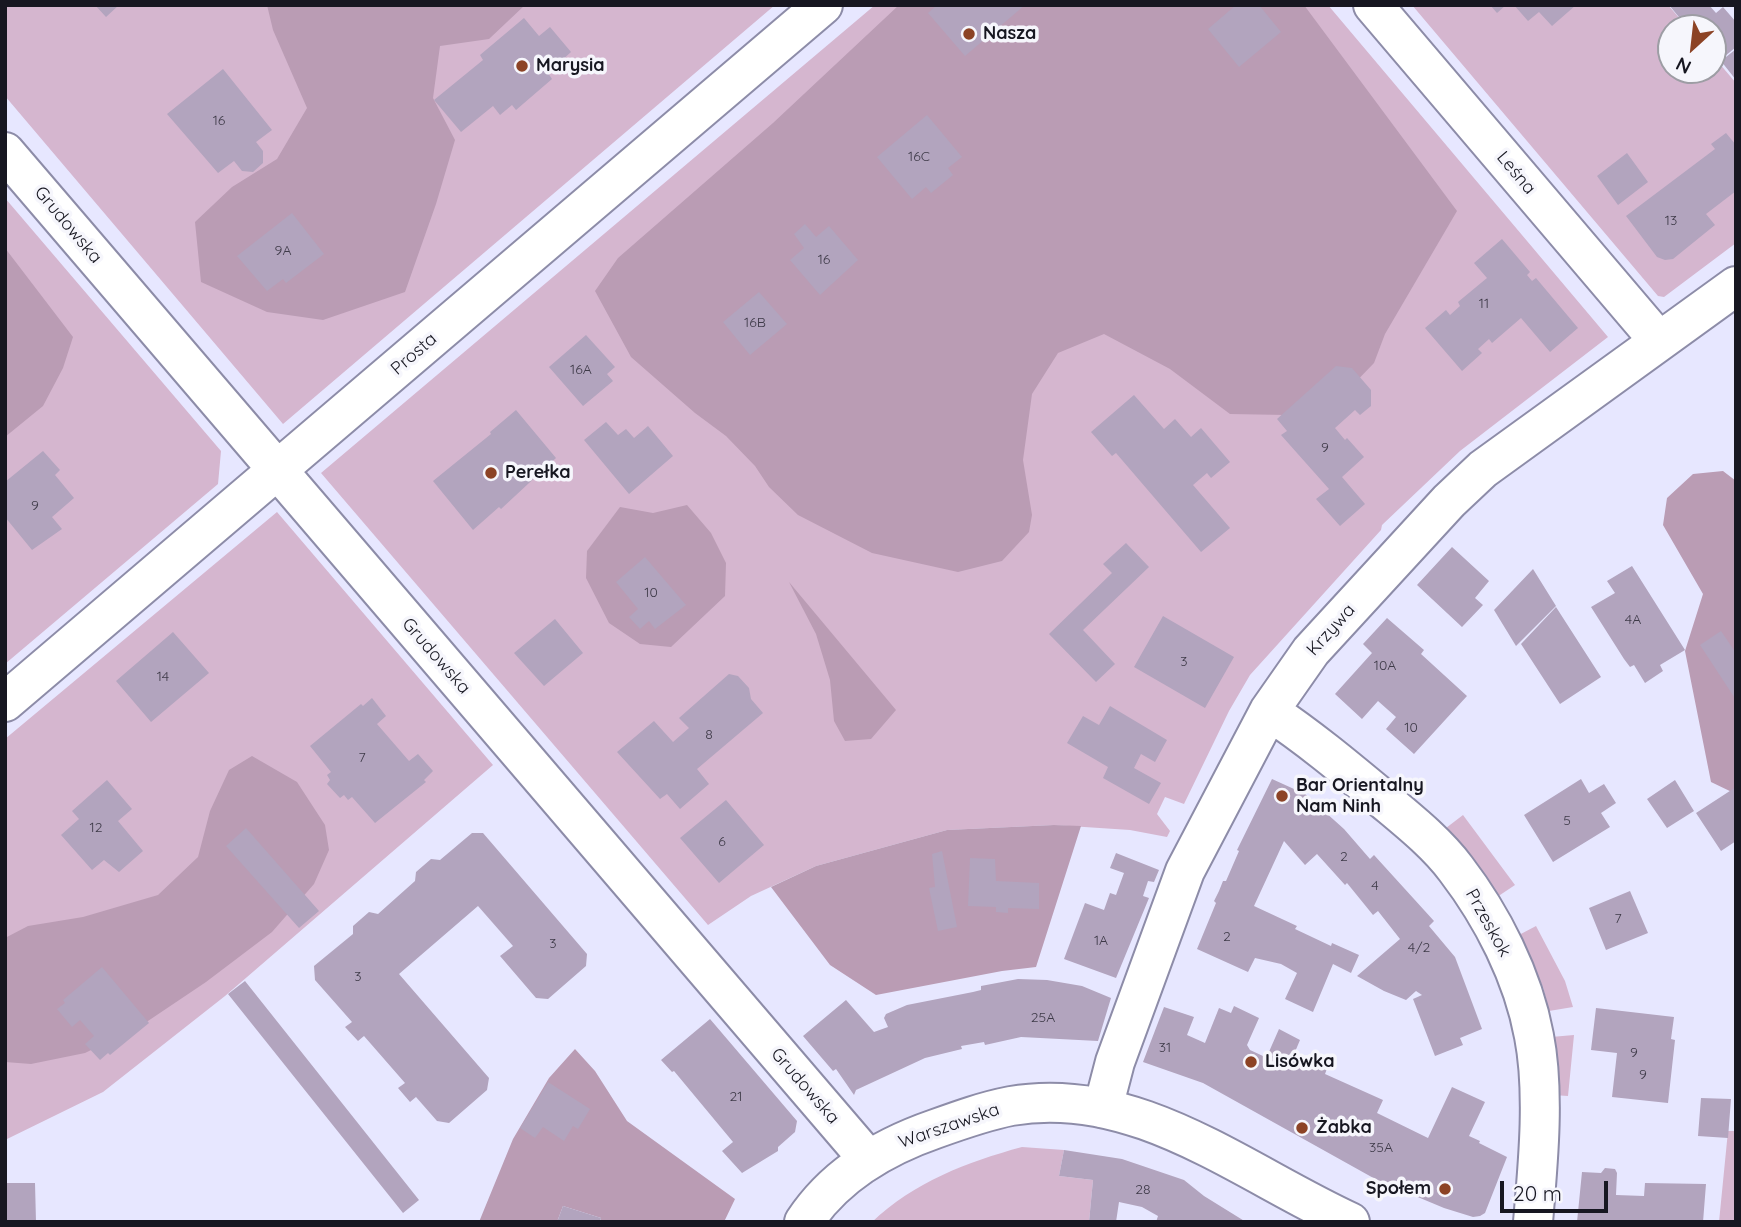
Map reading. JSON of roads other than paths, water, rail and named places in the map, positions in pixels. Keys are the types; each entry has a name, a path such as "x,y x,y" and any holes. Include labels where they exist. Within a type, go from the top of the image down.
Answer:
{"street":[{"name":"Prosta","path":"5,702 823,5"},
{"name":"Leśna","path":"1373,5 1659,341"},
{"name":"Grudowska","path":"5,152 868,1159"},
{"name":"Krzywa","path":"1103,1108 1115,1062 1185,871 1269,711 1311,651 1449,500 1483,470 1736,286"},
{"name":"Przeskok","path":"1269,711 1311,740 1410,822 1454,866 1481,904 1524,996 1534,1036 1538,1097 1533,1222"},
{"name":"Warszawska","path":"804,1222 841,1179 868,1159 900,1142 976,1115 1012,1106 1052,1103 1103,1108 1142,1118 1350,1222"}],"place":[{"name":"Nasza","path":"969,34"},
{"name":"Marysia","path":"522,66"},
{"name":"Perełka","path":"491,473"},
{"name":"Bar Orientalny Nam Ninh","path":"1282,796"},
{"name":"Lisówka","path":"1251,1062"},
{"name":"Żabka","path":"1302,1128"},
{"name":"Społem","path":"1445,1189"}]}
